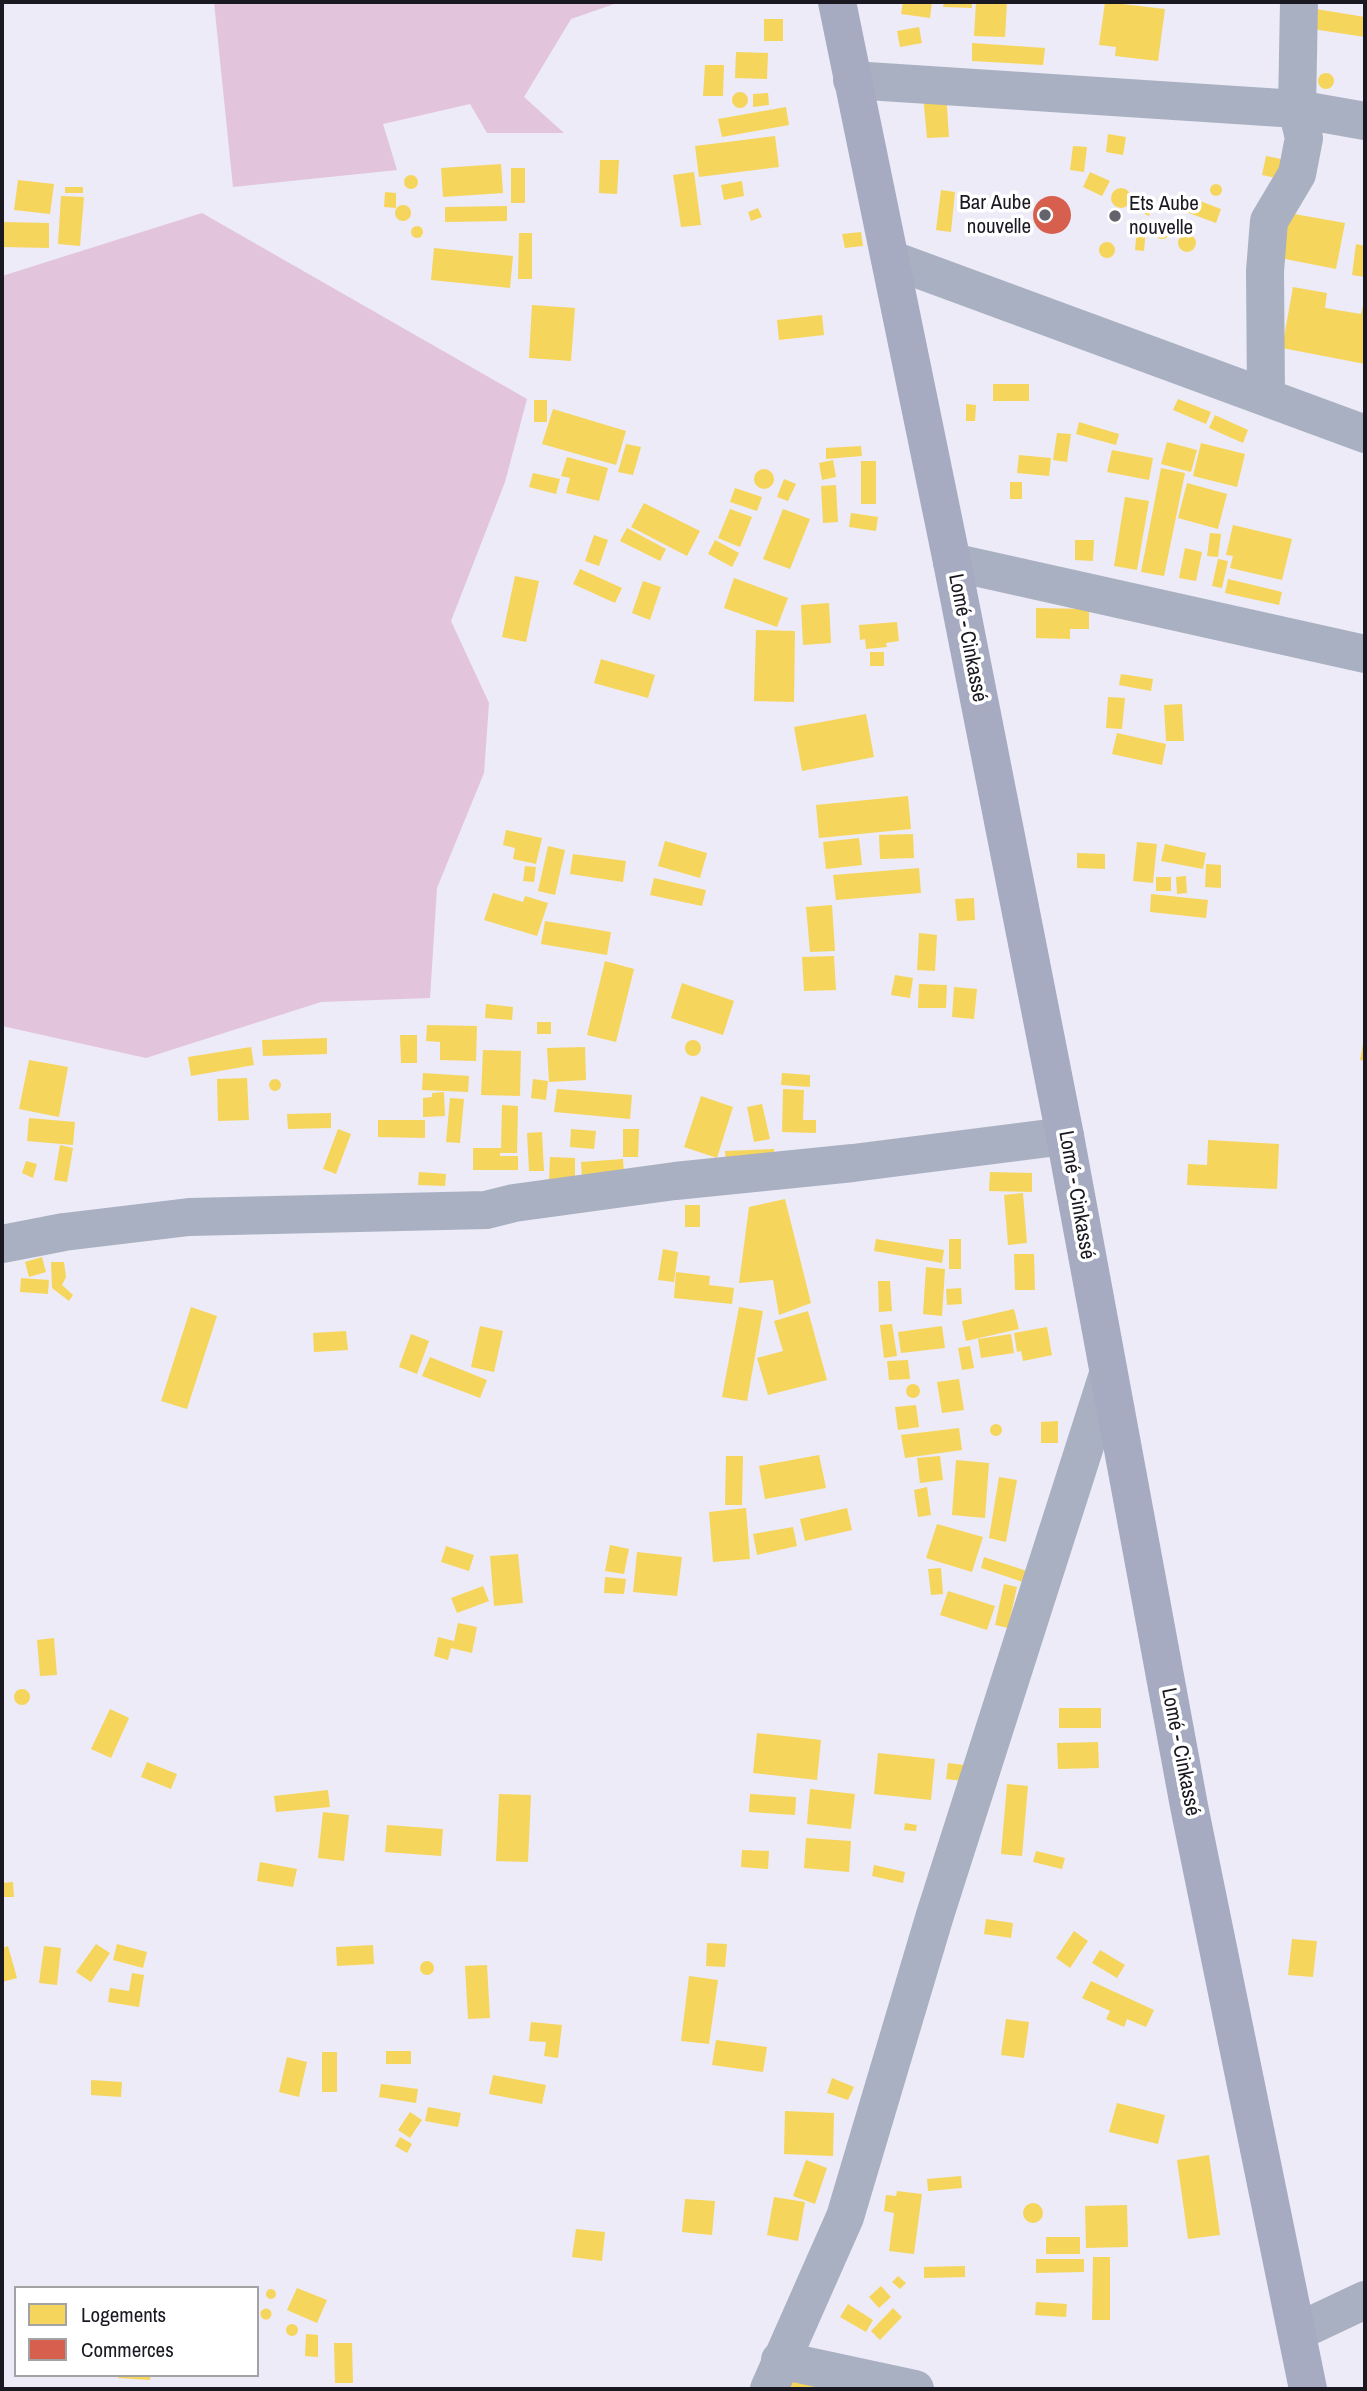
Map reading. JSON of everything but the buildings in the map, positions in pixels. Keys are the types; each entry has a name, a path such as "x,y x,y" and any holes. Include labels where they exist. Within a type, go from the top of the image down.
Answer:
{"highway":[{"name":"Lomé - Cinkassé","path":"837,2 952,562 1065,1136 1189,1806 1308,2389"}],"street":[{"path":"1266,397 1265,271 1269,221 1297,174 1304,138 1297,109 1298,2"},
{"path":"852,80 1297,109 1365,121"},
{"path":"890,259 1365,434"},
{"path":"952,562 1365,654"},
{"path":"2,1244 64,1232 189,1217 486,1210 514,1203 675,1181 853,1163 1065,1136"},
{"path":"915,2389 775,2374 845,2217 935,1915 1108,1374"},
{"path":"1297,2332 1365,2300"}],"shaded area":[{"path":"214,2 620,2 571,19 524,97 564,133 487,133 470,104 383,124 397,170 233,187"},
{"path":"202,213 527,399 505,482 451,621 489,703 484,773 437,888 430,998 321,1002 146,1058 2,1026 2,276"}],"place":[{"name":"Bar Aube nouvelle","path":"1045,215"},
{"name":"Ets Aube nouvelle","path":"1115,216"}]}
